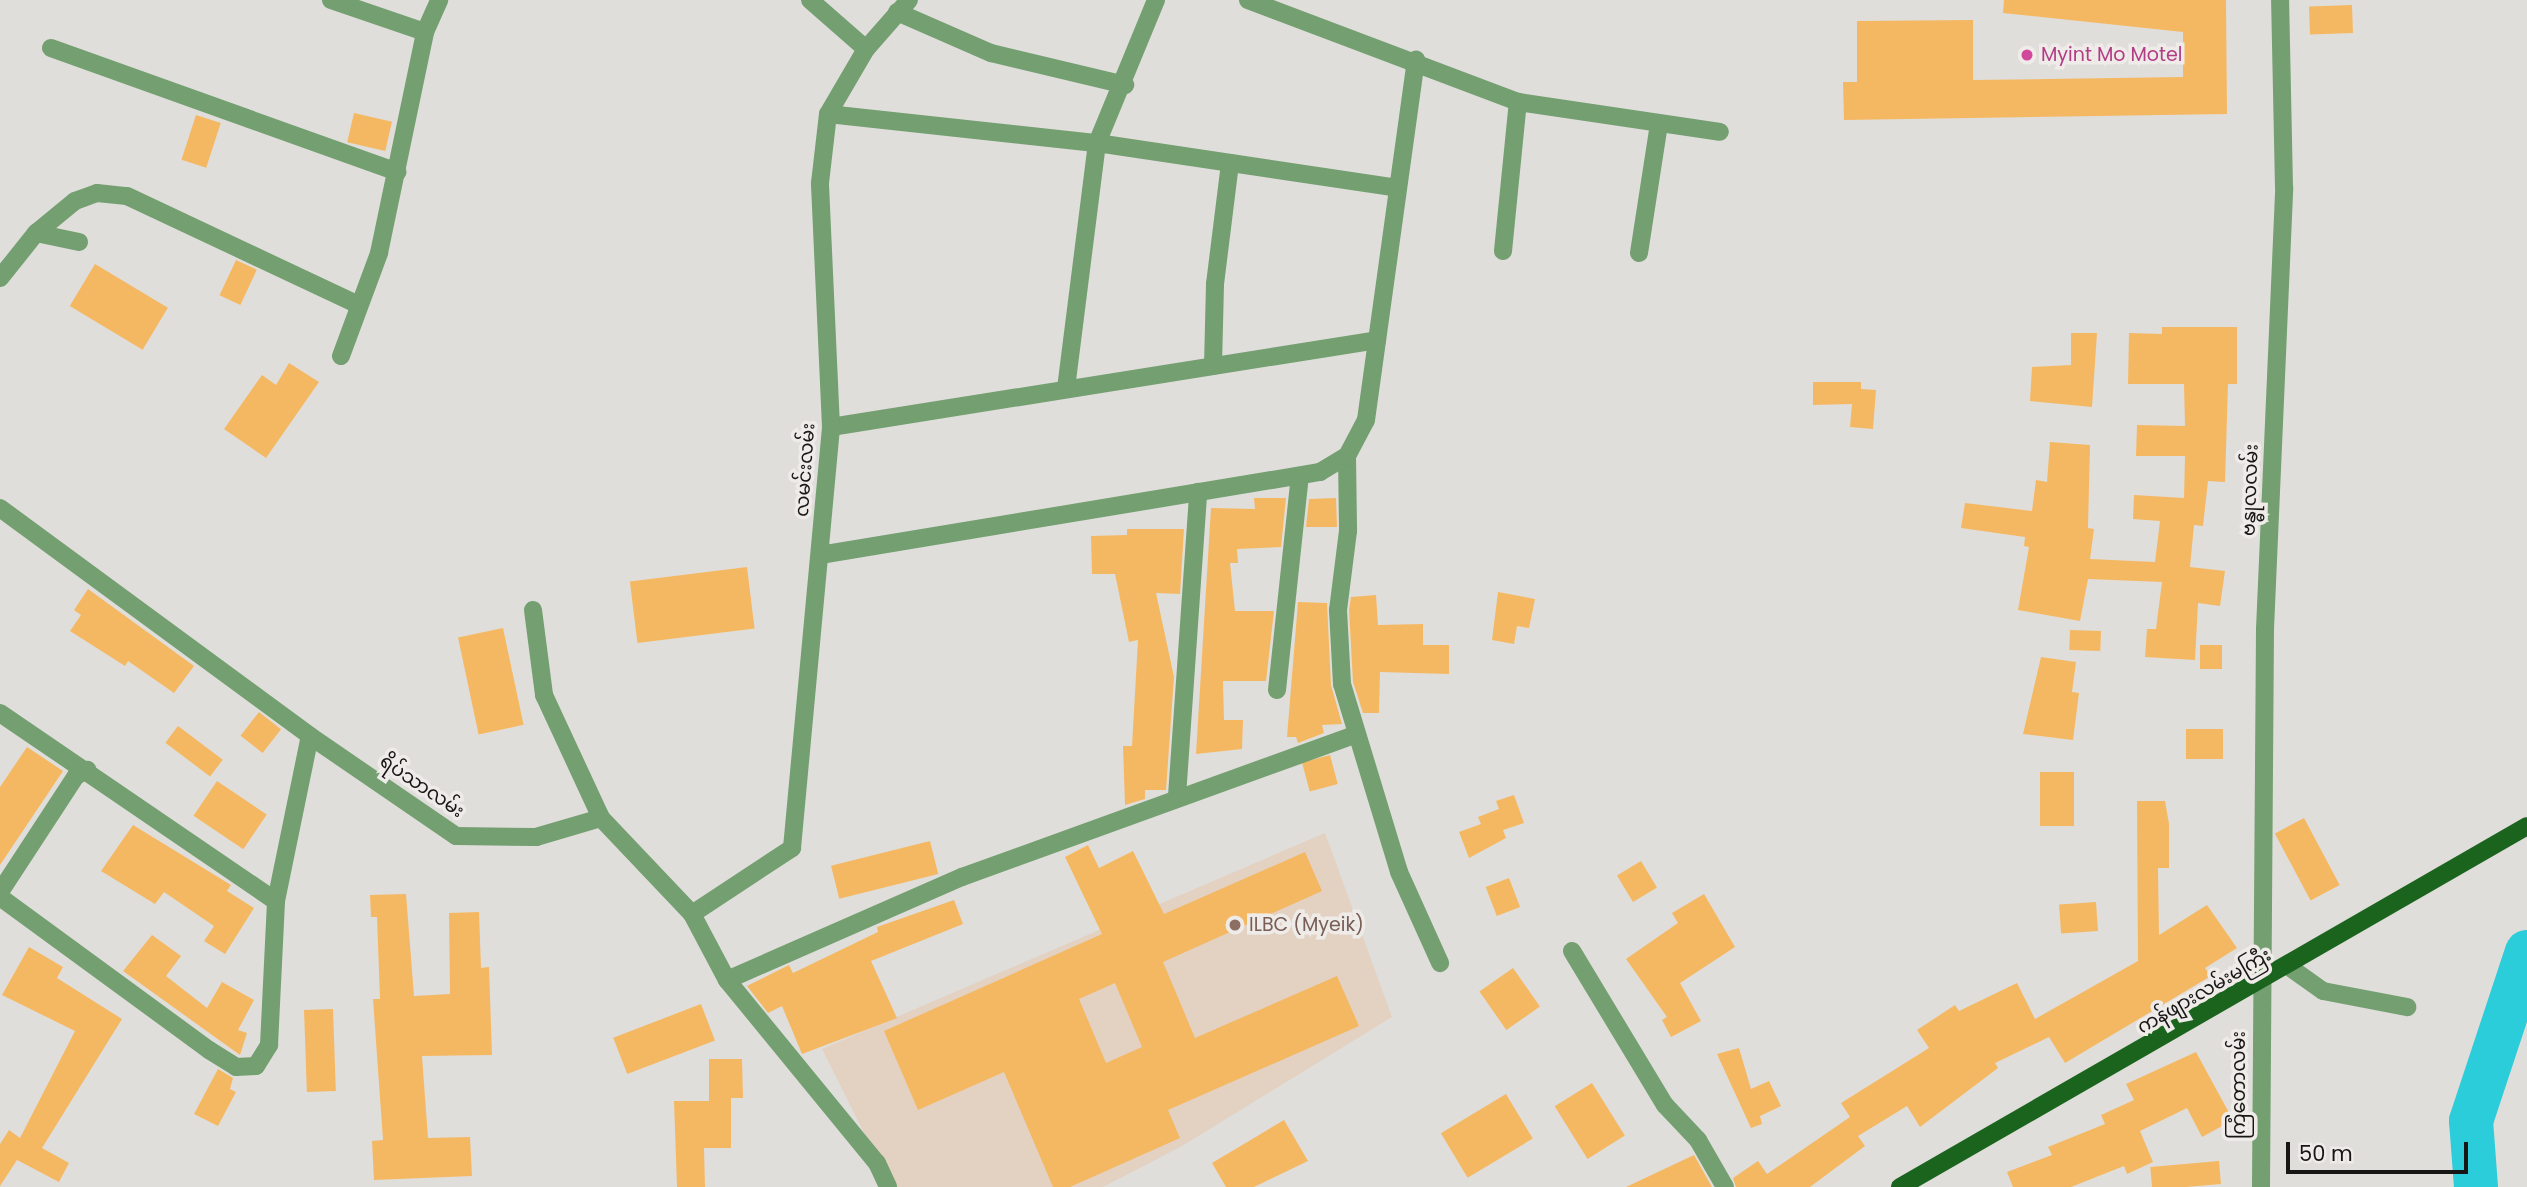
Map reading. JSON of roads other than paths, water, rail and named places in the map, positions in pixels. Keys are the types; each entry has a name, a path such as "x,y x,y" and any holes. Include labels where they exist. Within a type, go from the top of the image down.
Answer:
{"main road":[{"name":"ကန်ဖျားလမ်းမကြီး","path":"1900,1187 2260,983 2527,826"}],"street":[{"path":"331,0 425,32"},
{"path":"341,356 357,304 379,253 425,32 439,0"},
{"path":"810,0 866,49"},
{"path":"1066,389 1097,143 1125,85 1156,0"},
{"path":"1248,0 1416,59 1518,102 1720,132"},
{"name":"ဗန္ဓုလလမ်း","path":"2260,983 2265,629 2284,187 2280,0"},
{"path":"903,6 991,53 1125,85"},
{"name":"လမင်းလမ်း","path":"692,914 792,848 831,427 820,183 828,114 866,49 903,6"},
{"path":"51,48 398,172"},
{"path":"1416,59 1366,420 1347,456 1348,531 1338,610 1342,684 1356,734 1399,872 1440,963"},
{"path":"1503,251 1518,102"},
{"path":"828,114 1097,143 1398,188"},
{"path":"1639,253 1659,124"},
{"path":"1213,366 1215,284 1230,163"},
{"path":"0,278 36,233 75,201 97,193 127,196 357,304"},
{"path":"36,233 79,242"},
{"path":"831,427 1377,340"},
{"path":"820,555 1300,476 1320,472 1347,456"},
{"path":"1277,690 1300,476"},
{"path":"1177,796 1198,492"},
{"name":"ရိပ်သာလမ်း","path":"0,508 310,736 456,836 536,837 601,818"},
{"path":"533,610 544,695 601,818 692,914 727,980 877,1163 888,1187"},
{"path":"0,713 276,901"},
{"path":"727,980 962,877 1177,796 1356,734"},
{"path":"87,770 76,776 0,894 236,1067 256,1066 269,1045 276,901 310,736"},
{"path":"1572,951 1665,1105 1698,1140 1725,1187"},
{"path":"2288,966 2323,991 2407,1007"},
{"name":"ကြံတောလမ်း","path":"2260,983 2261,1187"}],"waterway":[{"path":"2476,1187 2471,1121 2527,952"}],"place":[{"name":"Myint Mo Motel","path":"2027,55"},
{"name":"ILBC (Myeik)","path":"1235,925"}]}
